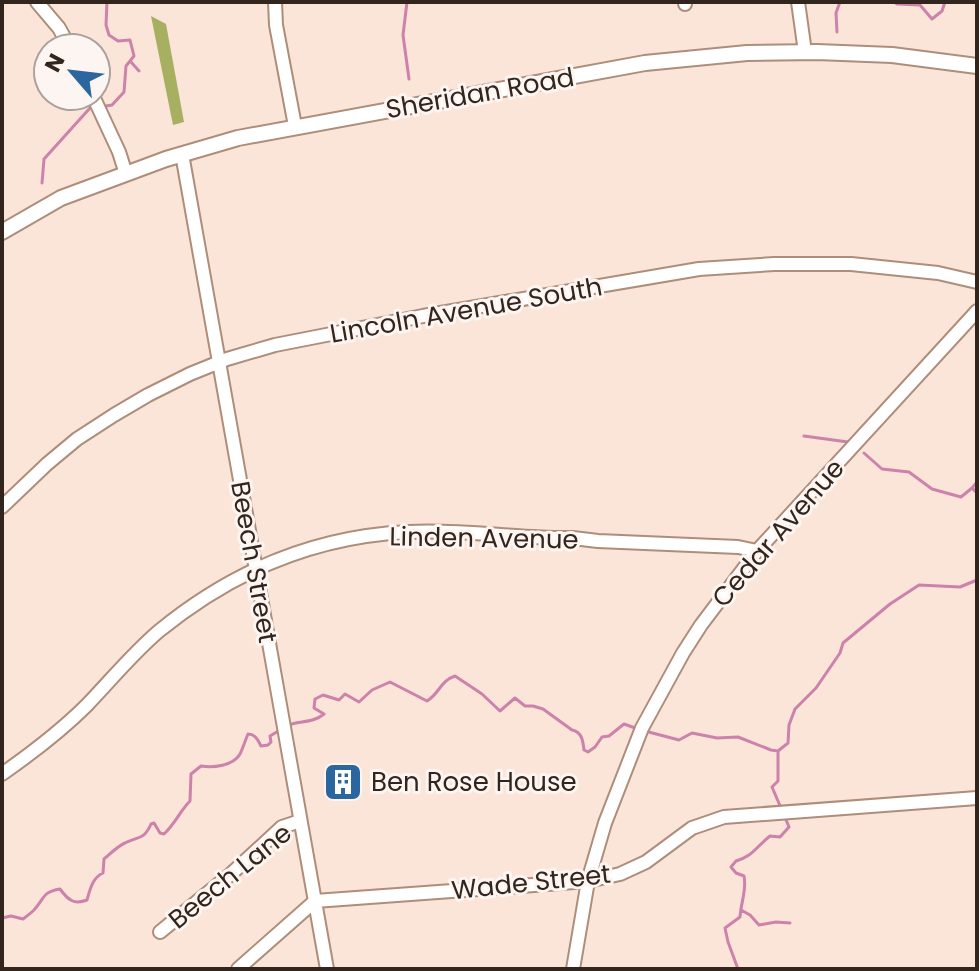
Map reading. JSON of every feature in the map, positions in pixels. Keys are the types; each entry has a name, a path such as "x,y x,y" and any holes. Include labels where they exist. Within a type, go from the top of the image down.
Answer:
{"street":[{"path":"37,2 61,32"},
{"path":"275,2 276,25 295,126"},
{"path":"798,2 805,52"},
{"name":"Sheridan Road","path":"2,232 61,198 182,154 238,138 645,63 747,53 805,52 892,55 977,66"},
{"path":"100,112 126,174"},
{"name":"Beech Street","path":"182,154 327,969"},
{"name":"Lincoln Avenue South","path":"2,507 77,439 148,395 218,362 275,345 699,269 774,264 851,264 938,273 977,282"},
{"name":"Cedar Avenue","path":"573,969 588,881 605,823 642,728 683,653 757,551 977,311"},
{"name":"Linden Avenue","path":"2,774 63,728 157,633 194,604 263,565 301,551 342,540 408,532 573,538 738,547 757,551"},
{"name":"Wade Street","path":"315,901 588,881 620,874 646,862 692,828 724,817 977,798"},
{"name":"Beech Lane","path":"160,932 282,827 300,821"},
{"path":"238,969 315,901"}],"green space":[{"path":"151,16 166,24 184,122 173,125"}],"waterway":[{"path":"107,2 108,32"},
{"path":"407,2 403,35 409,79"},
{"path":"837,32 836,13 840,2"},
{"path":"894,2 920,5 932,19 942,11 945,2"},
{"path":"112,37 118,41 130,40 134,56 126,66 124,92 112,105"},
{"path":"131,62 139,71"},
{"path":"42,183 44,159 86,112"},
{"path":"804,436 848,442"},
{"path":"864,453 882,469 909,472 932,489 961,497 972,488"},
{"path":"977,482 972,488 977,493"},
{"path":"781,808 772,787 778,781 778,751 788,743 789,725 795,709 816,688 840,653 843,643 890,604 919,585 960,587 977,580"},
{"path":"286,726 324,714 314,708 315,699 323,695 339,700 345,694 359,702 372,690 390,682 427,701 455,676 500,711 515,698 525,706 543,709 578,733 584,750 588,752 602,737 609,736 624,724 638,729"},
{"path":"2,918 11,916 23,919 54,890 60,889 78,902 87,900 94,881 103,873 104,859 109,854 143,835 151,824 154,823 164,834 171,826 190,801 191,774 201,766 217,766 233,761 240,754 248,734 254,736 261,746 268,745 270,736 280,730"},
{"path":"645,731 679,740 692,733 717,738 738,737 778,751"},
{"path":"738,969 725,928 740,917 745,881 744,876 731,867 770,836 780,837 789,827 784,815"},
{"path":"741,910 759,925 790,923"},
{"path":"2,933 2,940"}],"place":[{"name":"Ben Rose House","path":"343,782"}]}
